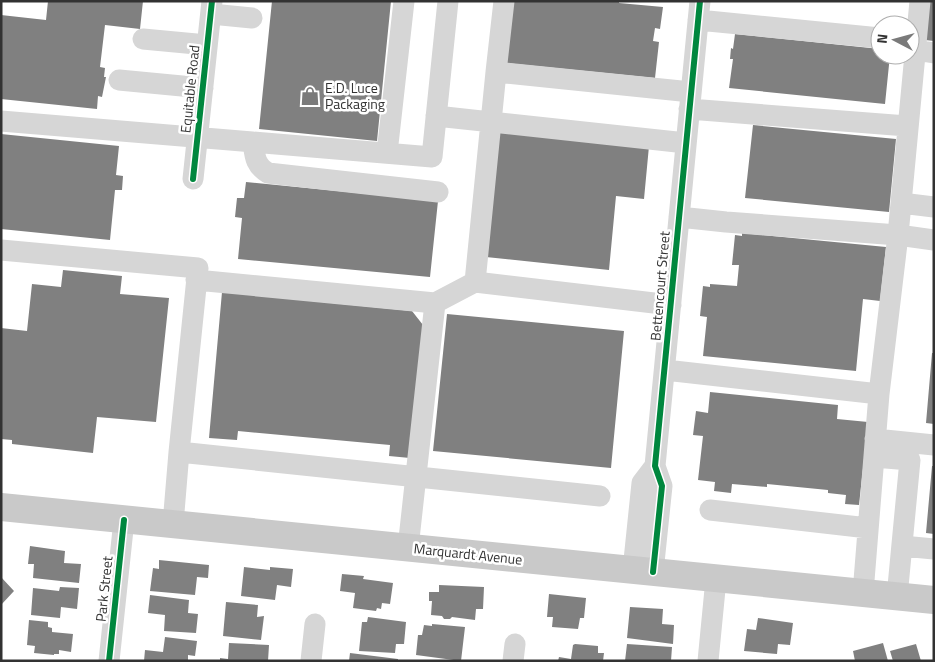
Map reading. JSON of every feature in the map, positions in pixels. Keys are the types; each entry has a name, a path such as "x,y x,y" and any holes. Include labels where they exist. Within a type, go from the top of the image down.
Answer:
{"main road":[{"name":"Marquardt Avenue","path":"1,507 934,600"}],"street":[{"path":"387,153 404,1"},
{"path":"1,121 432,157 448,1"},
{"path":"475,282 504,1"},
{"path":"920,1 920,15"},
{"path":"211,8 252,18"},
{"name":"Equitable Road","path":"193,179 211,8"},
{"path":"699,10 870,36"},
{"name":"Bettencourt Street","path":"643,571 642,483 655,466 699,10"},
{"path":"144,39 207,45"},
{"path":"863,593 879,394 898,235 907,126 916,65"},
{"path":"496,72 690,101 907,126"},
{"path":"119,80 203,88"},
{"path":"436,116 686,143"},
{"path":"253,142 257,162 260,168 268,173 438,192"},
{"path":"901,204 934,207"},
{"path":"679,217 898,235 934,240"},
{"path":"1,250 198,268 173,524"},
{"path":"196,280 435,303 475,282 671,305"},
{"path":"408,548 435,303"},
{"path":"665,370 879,394"},
{"path":"875,448 934,445"},
{"path":"875,448 910,460 897,597"},
{"path":"179,452 600,496"},
{"path":"710,510 868,528"},
{"name":"Park Street","path":"109,661 124,520"},
{"path":"902,546 934,548"},
{"path":"708,661 716,579"},
{"path":"311,661 315,624"}],"building":[{"path":"48,1 143,1 140,29 105,25 100,67 105,68 104,77 106,77 102,97 98,96 97,109 1,99 1,15 46,20"},
{"path":"272,1 391,1 377,141 259,129"},
{"path":"512,1 619,1 619,3 663,7 660,29 655,28 653,41 659,42 655,78 505,63"},
{"path":"929,1 934,1 934,41 925,40"},
{"path":"735,34 870,48 870,65 889,65 885,104 729,88 733,59 730,59 731,48 733,49"},
{"path":"753,125 896,139 889,212 745,198"},
{"path":"499,131 649,146 644,199 616,196 609,270 486,257"},
{"path":"1,134 119,146 116,175 123,176 122,190 115,190 110,240 1,229"},
{"path":"246,182 438,201 430,277 238,259 242,218 235,217 237,198 244,198"},
{"path":"742,233 886,247 880,301 863,299 856,371 703,356 707,317 700,316 703,286 710,287 710,284 737,286 739,265 732,265 735,235 742,236"},
{"path":"63,270 122,276 120,294 169,298 156,422 97,417 93,453 12,444 12,440 1,439 1,328 27,331 32,284 61,287"},
{"path":"222,292 412,311 423,325 410,458 389,456 390,445 238,431 237,440 209,438"},
{"path":"447,314 624,331 611,468 433,451"},
{"path":"932,353 934,353 934,424 926,423"},
{"path":"710,392 838,405 837,419 868,422 859,505 845,504 846,495 828,493 828,490 767,484 767,487 732,484 731,493 714,491 715,482 698,480 703,436 693,435 696,411 708,413"},
{"path":"932,466 934,466 934,534 926,533"},
{"path":"30,546 65,551 64,563 81,564 79,583 33,578 34,564 28,564"},
{"path":"159,560 209,565 208,578 197,577 195,595 150,591 153,568 159,569"},
{"path":"244,567 270,570 270,567 293,569 291,587 277,585 275,600 241,596"},
{"path":"342,574 364,576 363,579 393,583 390,604 382,603 381,609 377,608 376,611 353,608 355,593 340,591"},
{"path":"1,577 14,591 1,605"},
{"path":"439,585 484,587 483,609 476,609 475,620 452,617 444,619 442,616 431,615 432,601 429,601 429,592 439,592"},
{"path":"60,587 79,588 77,609 61,607 60,618 31,615 33,588 59,591"},
{"path":"549,594 586,598 584,618 580,618 578,629 552,627 553,617 547,617"},
{"path":"150,595 189,600 188,613 198,614 196,633 164,631 165,615 148,613"},
{"path":"226,602 258,605 257,617 264,616 261,640 223,636"},
{"path":"630,607 663,609 662,624 674,625 673,644 627,638"},
{"path":"368,617 406,622 404,644 396,644 395,653 359,651 362,622 367,622"},
{"path":"758,618 793,623 790,645 778,644 777,654 744,651 747,629 756,630"},
{"path":"29,620 48,622 48,627 52,628 52,632 73,634 71,652 59,650 59,654 54,655 34,653 35,646 27,645"},
{"path":"432,624 465,627 461,661 416,655 418,635 422,635 424,625 432,626"},
{"path":"165,637 197,641 195,656 188,655 188,661 144,661 145,650 163,652"},
{"path":"229,643 269,645 268,661 220,661 220,658 228,659"},
{"path":"883,643 888,661 855,661 853,651"},
{"path":"627,644 672,647 671,661 625,661"},
{"path":"916,644 921,661 893,661 890,651"},
{"path":"573,645 598,646 598,653 604,653 603,661 558,661 559,657 571,659"},
{"path":"350,653 398,659 398,661 349,661"}],"cycle path":[{"path":"193,179 212,1"},
{"path":"653,572 662,486 655,466 700,1"},
{"path":"109,661 124,520"}],"place":[{"name":"E.D. Luce Packaging","path":"310,96"}]}
